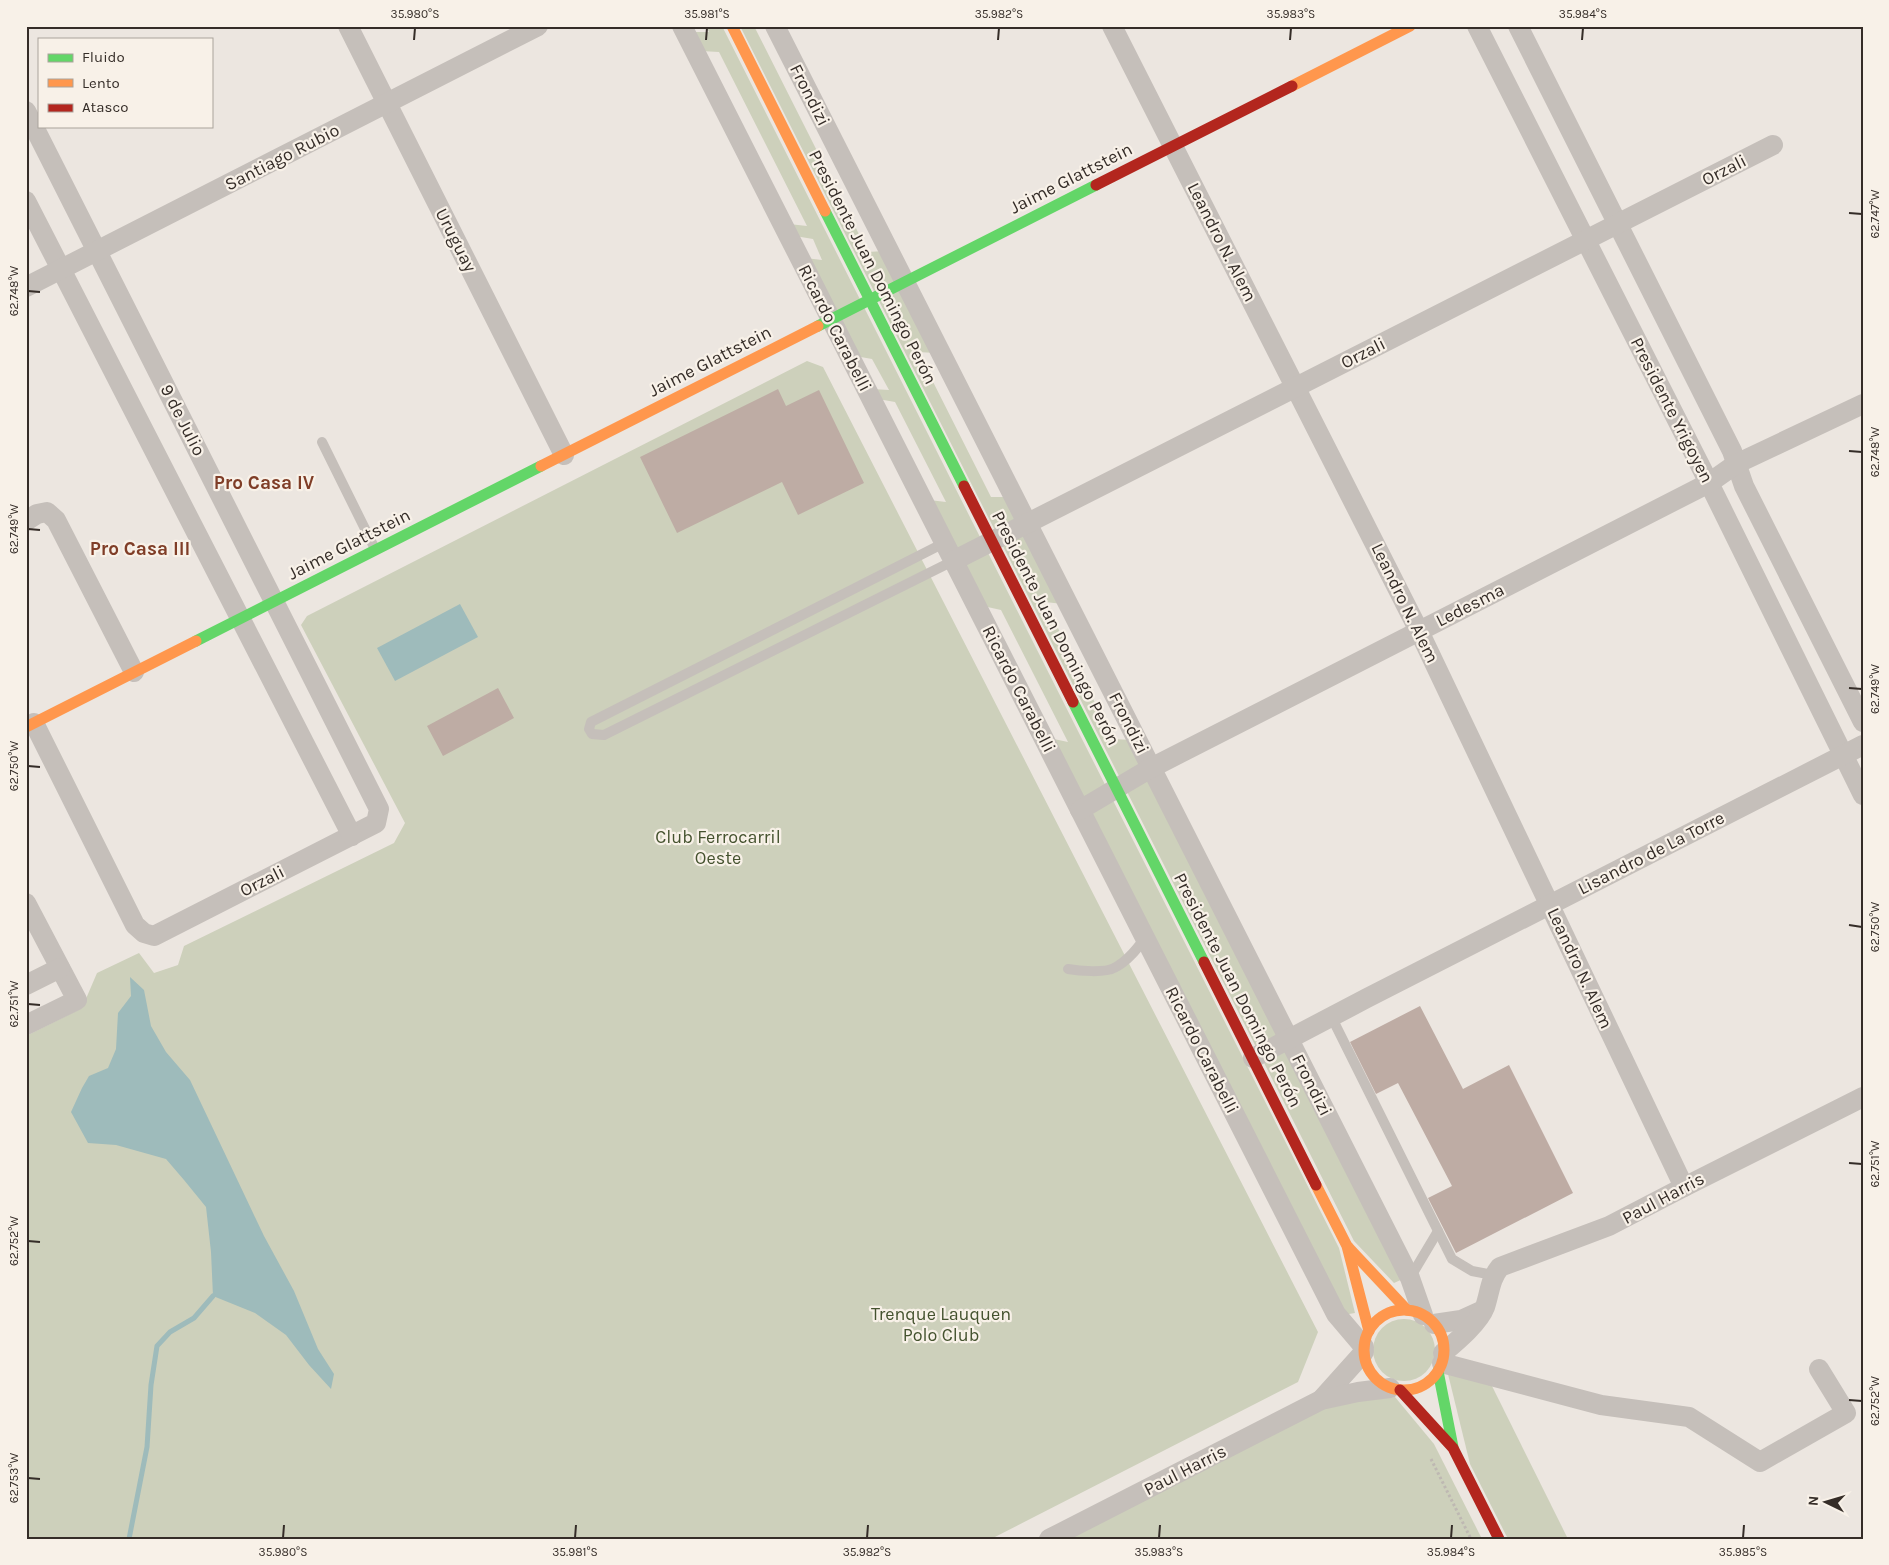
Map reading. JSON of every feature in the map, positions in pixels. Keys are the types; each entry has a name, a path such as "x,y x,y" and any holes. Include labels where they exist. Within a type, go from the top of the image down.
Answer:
{"main road":[{"name":"Presidente Juan Domingo Perón","path":"732,26 1348,1246 1365,1344"},
{"name":"Jaime Glattstein","path":"30,725 1410,26"},
{"name":"Presidente Juan Domingo Perón","path":"1348,1246 1421,1317"},
{"path":"1453,1448 1441,1362 1440,1333 1421,1317 1396,1311 1385,1315 1375,1322 1365,1344 1366,1364 1371,1374 1380,1382 1395,1389 1453,1448 1499,1539"},
{"path":"1395,1389 1411,1390 1422,1386 1431,1380 1441,1362"}],"street":[{"name":"Uruguay","path":"348,26 564,454"},
{"name":"Santiago Rubio","path":"26,287 538,26"},
{"name":"Ricardo Carabelli","path":"682,26 1336,1314 1365,1344"},
{"name":"Frondizi","path":"775,26 1410,1278 1421,1317"},
{"name":"Leandro N. Alem","path":"1112,26 1419,630 1684,1187"},
{"name":"Presidente Yrigoyen","path":"1478,26 1709,483 1863,794"},
{"name":"Presidente Yrigoyen","path":"1518,26 1732,451 1744,486 1863,722"},
{"name":"9 de Julio","path":"26,111 379,809"},
{"name":"Orzali","path":"954,561 1773,145"},
{"path":"26,201 352,836"},
{"name":"Ledesma","path":"1080,810 1151,768 1709,483 1736,464 1863,404"},
{"path":"26,521 36,514 47,512 56,520 134,672"},
{"name":"Orzali","path":"30,725 135,925 144,933 154,936 376,823 379,809"},
{"name":"Lisandro de La Torre","path":"1253,1058 1331,1016 1863,745"},
{"path":"26,903 77,1000 26,1025"},
{"path":"26,985 60,968"},
{"name":"Paul Harris","path":"1493,1275 1500,1267 1609,1226 1863,1097"},
{"path":"1493,1275 1484,1309 1441,1362 1601,1405 1689,1417 1760,1462 1846,1413 1819,1369"},
{"path":"1421,1317 1461,1320 1484,1309"},
{"name":"Paul Harris","path":"1321,1400 1365,1344"},
{"name":"Paul Harris","path":"1049,1539 1321,1400 1358,1392 1395,1389"}],"lane":[{"path":"322,442 376,550"},
{"path":"944,543 591,722 588,729 592,734 604,735 954,561"},
{"path":"1068,970 1080,972 1114,969 1134,952 1145,938"},
{"path":"1331,1016 1452,1258 1472,1271 1493,1275"},
{"path":"1410,1278 1438,1231"}],"path":[{"path":"1428,1453 1472,1539"}],"green space":[{"path":"706,26 722,26 1339,1248 1355,1313 1343,1315 1049,738 1068,742 1001,610 983,606 929,500 946,502 895,402 878,399 872,389 889,390 872,359 855,356 805,258 822,260 813,239 795,236 789,224 807,226 719,52 701,51 691,32 709,32"},
{"path":"740,26 754,26 868,252 884,251 935,353 918,352 991,497 1009,497 1063,604 1045,602 1113,739 1132,740 1405,1278 1394,1283 1354,1241"},
{"path":"807,361 823,367 1318,1332 1298,1382 991,1539 26,1539 26,1036 82,1008 97,973 139,953 154,973 178,965 184,946 394,843 405,823 301,625 307,616"},
{"path":"1398,1319 1410,1319 1426,1328 1433,1338 1435,1350 1433,1362 1426,1372 1410,1381 1398,1381 1387,1376 1378,1367 1373,1356 1373,1344 1378,1333 1387,1324"},
{"path":"1447,1370 1490,1382 1568,1539 1508,1539 1470,1464"},
{"path":"1395,1397 1434,1444 1482,1539 1064,1539 1327,1404"}],"water":[{"path":"460,604 478,637 395,681 377,648"},
{"path":"130,977 144,990 151,1026 166,1052 190,1080 264,1236 294,1291 318,1349 334,1374 331,1389 309,1365 286,1335 255,1313 213,1296 206,1207 166,1159 116,1145 88,1143 71,1112 89,1076 108,1068 116,1049 118,1013 131,996"}],"building":[{"path":"778,389 786,406 819,390 864,483 798,515 782,482 677,533 640,457"},
{"path":"498,688 514,718 443,756 427,726"},
{"path":"1420,1006 1463,1089 1509,1065 1573,1193 1456,1253 1428,1198 1452,1186 1398,1083 1376,1094 1350,1042"}],"waterway":[{"path":"129,1539 147,1447 151,1385 157,1346 170,1332 194,1318 213,1296"}],"traffic: fast":[{"path":"818,326 1096,185"},
{"path":"825,211 964,486"},
{"path":"196,641 541,466"},
{"path":"1073,702 1204,962"},
{"path":"1438,1371 1453,1447"}],"traffic: slow":[{"path":"732,26 825,211"},
{"path":"1292,86 1410,26"},
{"path":"541,466 818,326"},
{"path":"26,727 196,641"},
{"path":"1316,1185 1347,1246 1369,1331"},
{"path":"1348,1247 1407,1310"},
{"path":"1404,1310 1419,1313 1432,1322 1441,1335 1444,1350 1441,1365 1432,1378 1419,1387 1404,1390 1389,1387 1376,1378 1367,1365 1364,1350 1367,1335 1376,1322 1389,1313 1404,1310"}],"traffic: jam":[{"path":"1096,185 1292,86"},
{"path":"964,486 1073,702"},
{"path":"1204,962 1316,1185"},
{"path":"1400,1390 1453,1448 1499,1539"}],"district":[{"name":"Pro Casa IV","path":"264,483"},
{"name":"Pro Casa III","path":"140,549"}],"park label":[{"name":"Club Ferrocarril Oeste","path":"718,848"},
{"name":"Trenque Lauquen Polo Club","path":"941,1324"}]}
